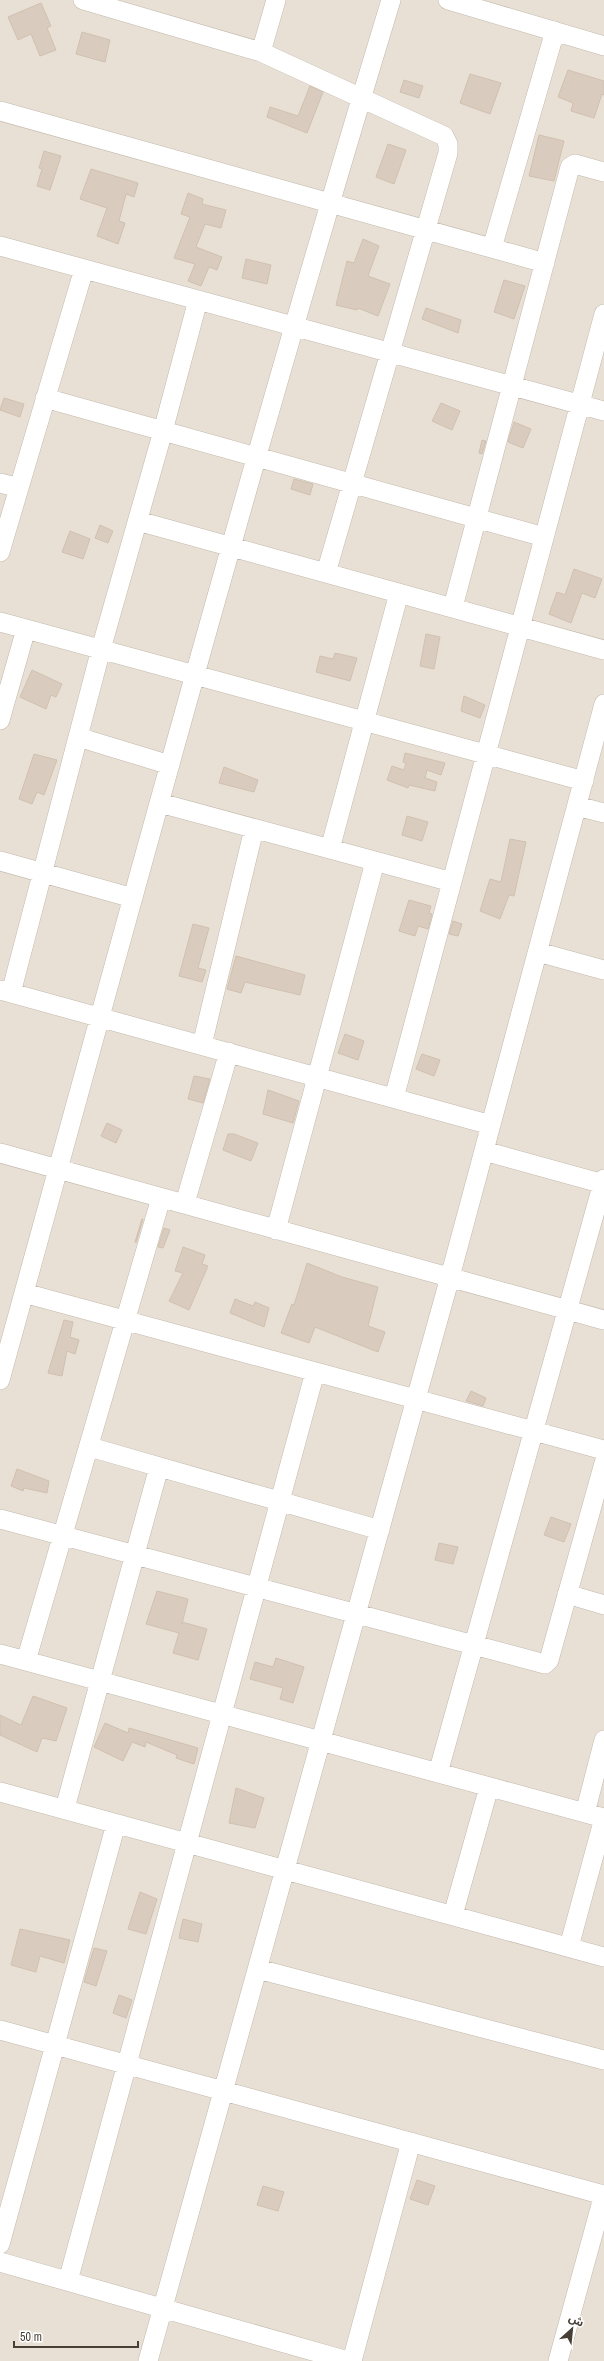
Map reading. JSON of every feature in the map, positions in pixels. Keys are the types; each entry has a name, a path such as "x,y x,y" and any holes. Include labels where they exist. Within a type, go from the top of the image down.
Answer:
{"street":[{"path":"83,0 260,52 444,136 448,144 448,153 326,573"},
{"path":"260,52 276,0"},
{"path":"0,1380 196,675 229,548 293,326 332,202 361,97 391,0"},
{"path":"448,0 604,46"},
{"path":"492,248 556,32"},
{"path":"0,111 332,202 546,263"},
{"path":"453,607 546,263 570,167 575,164 604,172"},
{"path":"0,246 604,411"},
{"path":"0,552 84,269"},
{"path":"198,300 138,521 101,649 43,872 5,992 491,1125"},
{"path":"394,1098 519,626 604,314"},
{"path":"45,398 544,537"},
{"path":"0,483 18,488"},
{"path":"138,521 229,548 453,607 604,650"},
{"path":"330,849 399,593"},
{"path":"0,622 584,781"},
{"path":"0,720 26,629"},
{"path":"148,2361 450,1277 604,704"},
{"path":"78,737 170,765"},
{"path":"160,803 452,882"},
{"path":"577,806 604,813"},
{"path":"202,1046 254,829"},
{"path":"0,861 133,898"},
{"path":"276,1230 375,862"},
{"path":"538,952 604,970"},
{"path":"184,1204 228,1052"},
{"path":"438,1773 604,1182 484,1151"},
{"path":"0,1154 604,1320"},
{"path":"26,1661 90,1447 161,1198"},
{"path":"24,1293 604,1450"},
{"path":"68,2281 316,1372"},
{"path":"90,1447 380,1530"},
{"path":"0,1519 545,1664 549,1660 604,1463"},
{"path":"65,1808 159,1467"},
{"path":"567,1594 604,1605"},
{"path":"0,1654 604,1818 569,1947"},
{"path":"585,1813 604,1740"},
{"path":"453,1915 489,1787"},
{"path":"0,1792 65,1808 116,1824 604,1957"},
{"path":"0,2244 116,1824"},
{"path":"258,1968 604,2060"},
{"path":"0,2030 604,2194 558,2361"},
{"path":"352,2361 412,2142"},
{"path":"0,2262 348,2361"}],"shaded area":[{"path":"0,0 604,0 604,2361 0,2361"}],"building":[{"path":"41,3 51,26 47,28 56,50 40,56 31,34 18,40 8,17"},
{"path":"82,32 110,40 105,62 76,54"},
{"path":"568,70 604,81 604,95 602,94 594,118 571,111 573,103 558,97"},
{"path":"470,74 501,83 490,114 460,103"},
{"path":"404,80 423,86 419,98 400,92"},
{"path":"310,86 323,92 307,133 267,117 270,107 298,116"},
{"path":"539,135 564,141 554,181 529,176"},
{"path":"388,144 406,150 394,184 376,177"},
{"path":"44,151 61,156 50,190 37,186 42,169 39,168"},
{"path":"91,169 138,183 134,197 126,194 119,221 125,223 118,244 97,236 107,208 80,199"},
{"path":"188,193 203,199 202,204 226,210 221,228 205,224 196,247 222,257 217,270 209,267 201,286 188,281 195,264 174,258 190,217 181,214"},
{"path":"363,239 379,246 368,276 390,284 378,316 358,308 357,310 336,305 347,261 354,263"},
{"path":"246,259 271,265 267,284 242,278"},
{"path":"504,280 525,286 514,319 494,312"},
{"path":"426,308 461,320 458,333 422,319"},
{"path":"4,398 24,404 20,417 0,410"},
{"path":"441,403 460,411 452,430 432,421"},
{"path":"514,422 531,429 523,448 508,442"},
{"path":"482,440 486,441 482,454 479,453"},
{"path":"294,479 313,484 310,495 291,489"},
{"path":"100,525 113,531 108,543 95,538"},
{"path":"70,531 90,539 83,559 62,552"},
{"path":"574,569 602,579 595,598 582,593 571,623 549,614 557,592 565,595"},
{"path":"426,634 440,637 434,669 420,666"},
{"path":"335,653 357,658 350,681 316,672 320,656 333,659"},
{"path":"32,670 62,684 56,697 51,695 46,709 20,697"},
{"path":"464,696 485,705 480,718 461,711"},
{"path":"405,753 445,763 441,775 427,770 425,778 437,782 435,791 409,785 408,788 387,780 392,766 404,770 406,763 403,762"},
{"path":"34,754 57,760 44,795 37,792 32,804 19,799"},
{"path":"224,767 258,780 254,792 219,783"},
{"path":"407,816 428,822 422,841 402,835"},
{"path":"510,839 526,842 514,896 509,895 500,919 480,911 490,879 501,882"},
{"path":"409,900 431,906 429,913 432,914 428,929 418,926 415,936 399,931"},
{"path":"453,921 462,924 458,936 449,934"},
{"path":"193,924 209,928 198,968 206,970 202,982 179,976"},
{"path":"236,956 305,975 300,995 245,982 241,993 227,989"},
{"path":"345,1034 364,1041 358,1060 338,1053"},
{"path":"422,1054 440,1060 434,1076 416,1069"},
{"path":"194,1076 210,1079 203,1103 188,1099"},
{"path":"268,1090 299,1101 293,1123 263,1114"},
{"path":"107,1123 122,1130 116,1143 101,1136"},
{"path":"228,1134 234,1134 258,1143 251,1161 223,1150"},
{"path":"143,1219 136,1243 135,1242"},
{"path":"164,1228 170,1230 163,1248 158,1247"},
{"path":"183,1247 205,1255 202,1264 208,1266 189,1310 169,1301 183,1273 175,1271"},
{"path":"307,1263 342,1277 378,1287 368,1326 385,1332 378,1352 315,1327 309,1343 281,1333 292,1304 294,1305"},
{"path":"235,1299 253,1306 255,1302 269,1308 264,1327 230,1313"},
{"path":"64,1320 73,1322 70,1337 79,1340 75,1354 67,1351 62,1376 48,1373"},
{"path":"471,1391 486,1398 483,1406 466,1401"},
{"path":"17,1469 49,1481 47,1493 24,1488 23,1491 11,1486"},
{"path":"551,1517 571,1524 564,1542 544,1535"},
{"path":"439,1543 458,1547 453,1564 435,1560"},
{"path":"157,1591 188,1599 182,1622 207,1629 198,1660 173,1653 179,1633 146,1624"},
{"path":"276,1658 304,1667 293,1703 280,1699 283,1688 250,1679 255,1662 273,1667"},
{"path":"33,1696 67,1708 56,1741 42,1738 37,1752 0,1735 0,1715 21,1725"},
{"path":"105,1723 128,1733 129,1728 198,1748 194,1764 176,1758 177,1755 146,1742 145,1747 132,1742 123,1761 94,1747"},
{"path":"236,1788 264,1798 255,1828 229,1823"},
{"path":"140,1892 157,1899 146,1934 128,1929"},
{"path":"183,1919 202,1924 198,1942 179,1938"},
{"path":"20,1929 70,1940 64,1963 40,1956 36,1972 11,1965"},
{"path":"94,1948 107,1951 96,1986 84,1982"},
{"path":"119,1995 132,2000 126,2018 113,2013"},
{"path":"417,2180 435,2186 428,2205 410,2199"},
{"path":"263,2186 284,2192 278,2211 257,2205"}]}
